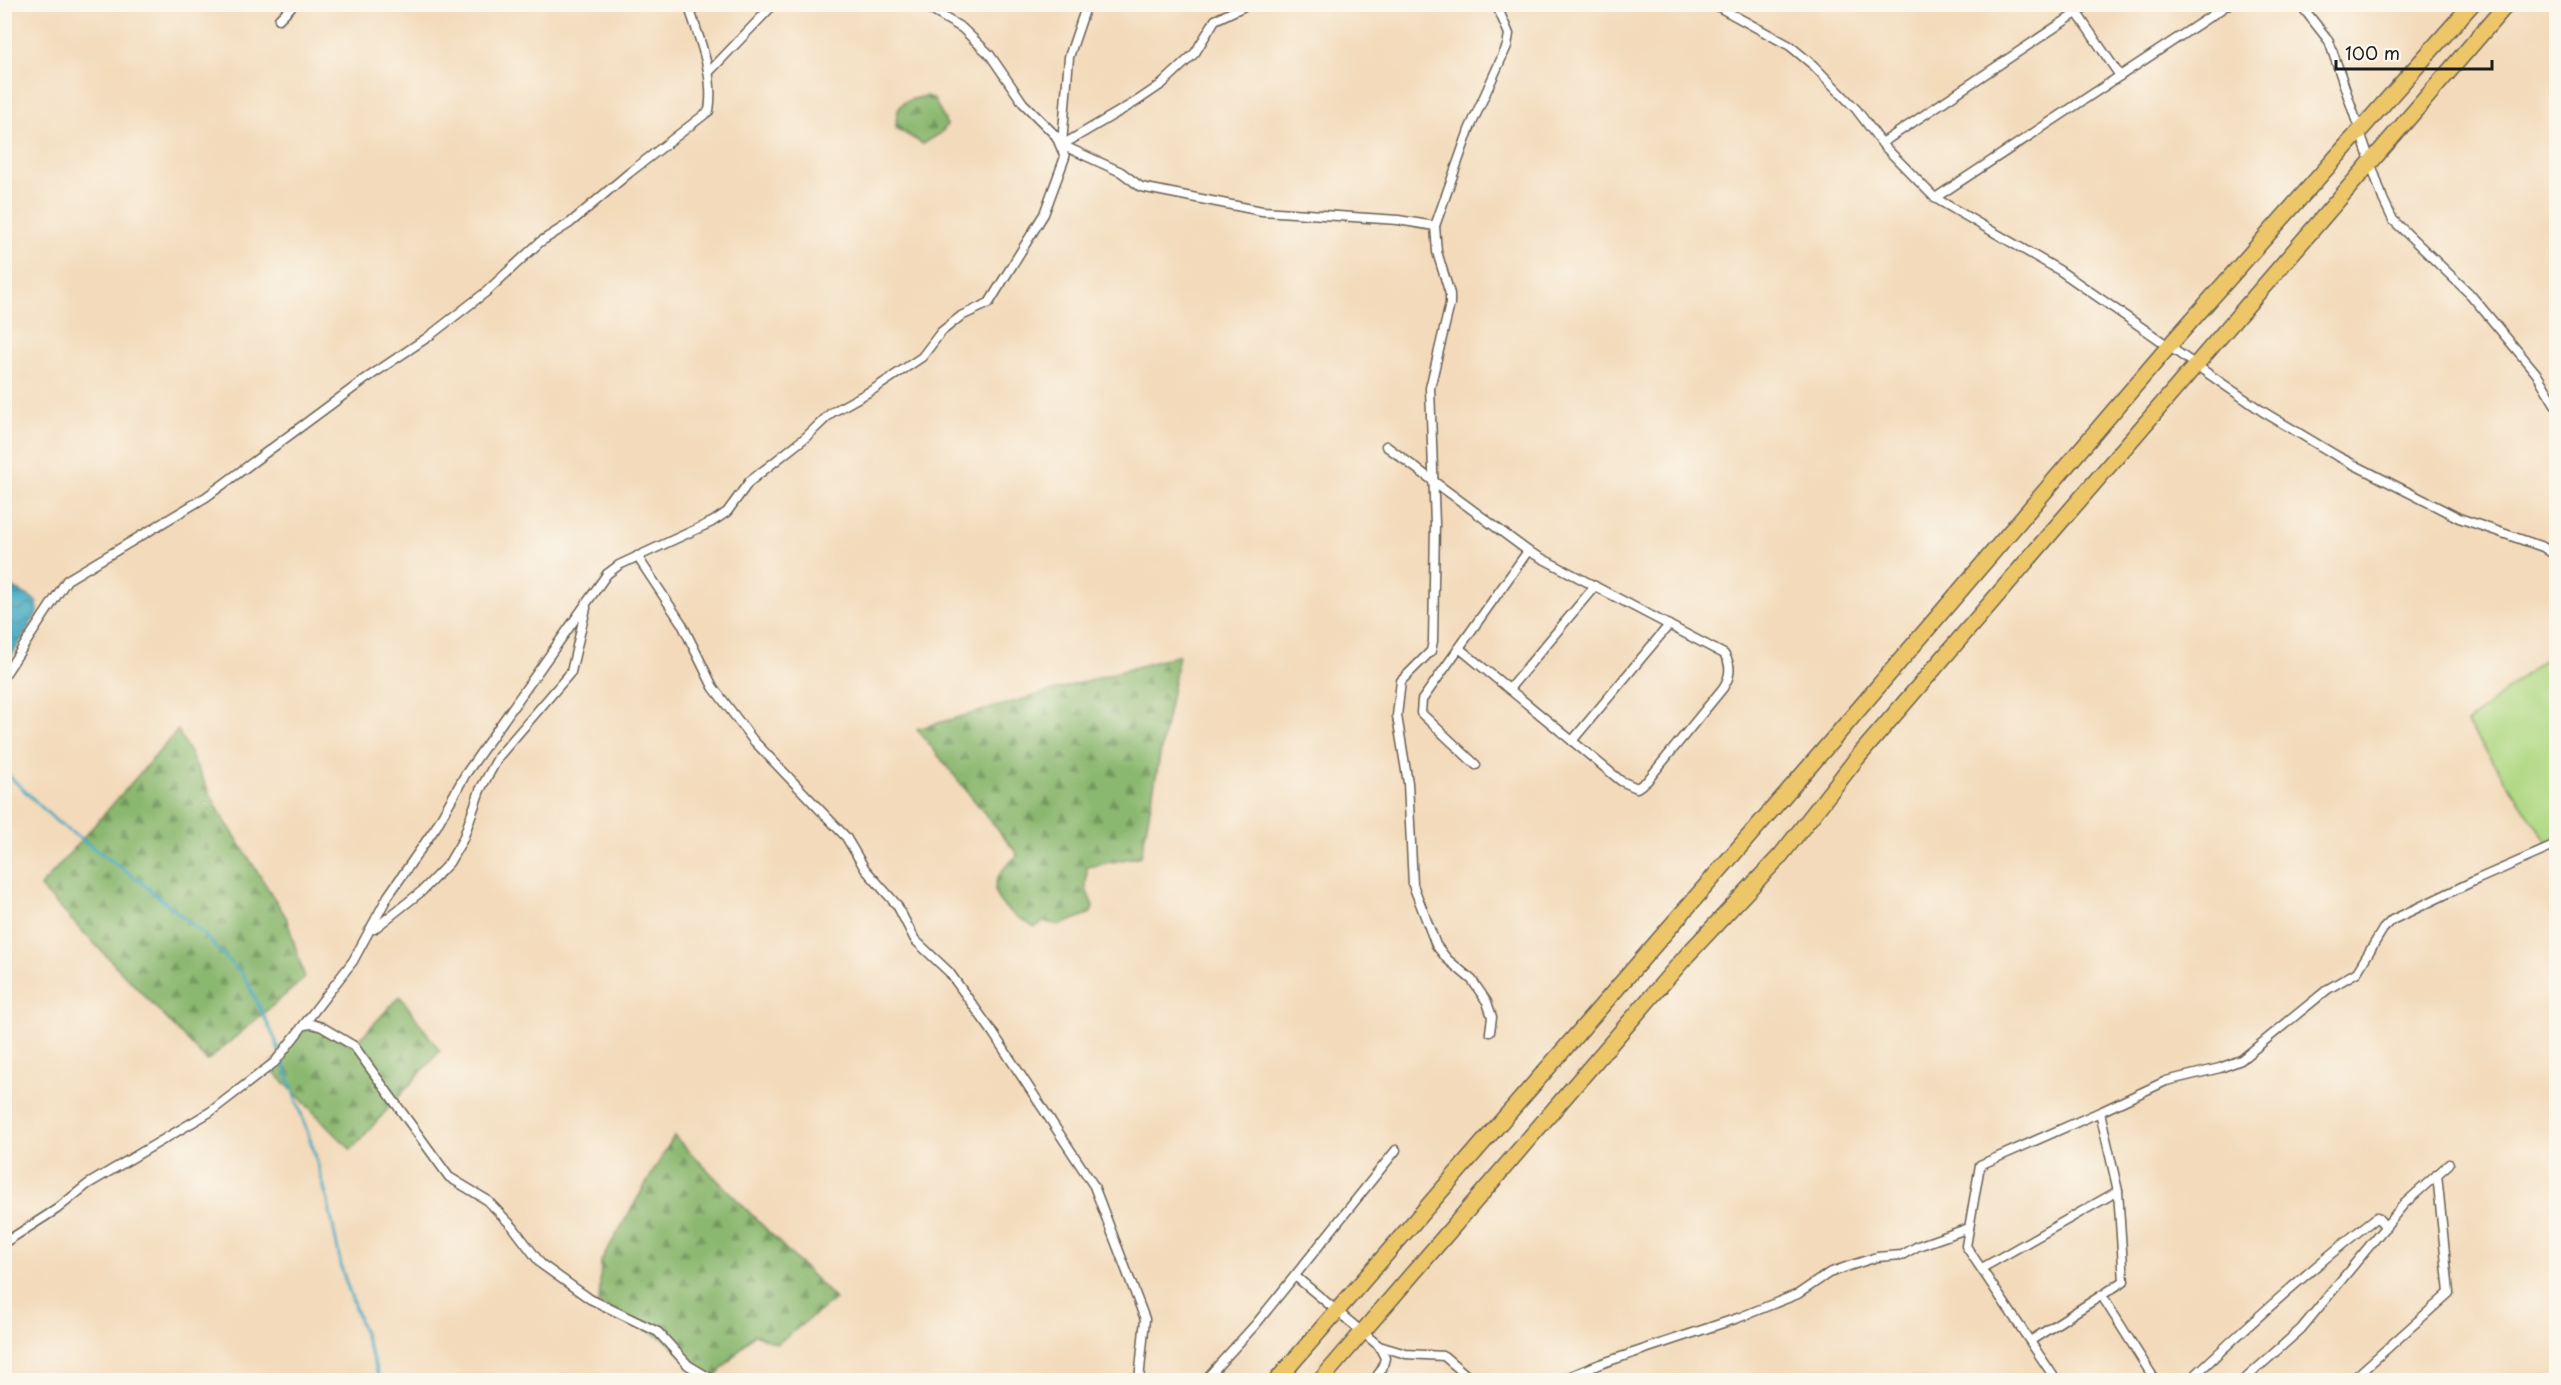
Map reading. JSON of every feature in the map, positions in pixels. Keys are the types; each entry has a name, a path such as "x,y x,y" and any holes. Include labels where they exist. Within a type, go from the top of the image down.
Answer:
{"highway":[{"path":"1277,1380 1835,737 2169,346 2472,4"},
{"path":"1321,1380 1688,954 1781,855 1857,758 2194,363 2372,162 2507,4"}],"street":[{"path":"279,20 294,4"},
{"path":"4,676 67,580 206,497 364,380 454,318 540,242 570,223 669,140 709,111 711,97 709,72 688,4"},
{"path":"709,72 774,4"},
{"path":"921,4 962,28 990,55 1023,103 1062,145 1121,172 1141,187 1262,211 1398,220 1435,226"},
{"path":"4,1243 57,1209 88,1184 210,1112 274,1062 353,962 388,896 436,827 465,775 607,574 637,556 712,522 727,512 749,482 806,437 831,413 874,389 922,357 941,332 961,316 988,303 1044,214 1061,174 1065,157 1062,145 1069,57 1087,4"},
{"path":"1062,145 1162,84 1195,53 1215,20 1249,4"},
{"path":"1490,1032 1492,1017 1487,1002 1472,980 1447,959 1436,945 1413,885 1408,783 1397,716 1401,681 1431,651 1433,641 1434,482 1430,388 1450,304 1450,294 1437,252 1435,226 1469,130 1507,46 1509,34 1496,4"},
{"path":"1713,4 1790,46 1834,85 1882,144 1935,198 2059,270 2262,411 2337,456 2459,518 2543,547 2556,556"},
{"path":"1882,144 2076,9 2090,4"},
{"path":"1935,198 2229,4"},
{"path":"2300,4 2329,40 2383,199 2393,220 2470,294 2536,373 2556,406"},
{"path":"2076,9 2120,76"},
{"path":"1386,446 1527,551 1724,654 1729,661 1730,671 1724,688 1647,782 1637,788 1629,786 1459,648"},
{"path":"1476,765 1421,713 1420,708 1422,700 1527,551"},
{"path":"637,556 681,624 713,687 753,740 846,837 865,869 897,905 915,940 949,972 991,1030 1094,1186 1145,1319 1139,1380"},
{"path":"1509,689 1595,586"},
{"path":"371,931 422,891 449,863 463,838 480,790 499,756 571,672 588,600"},
{"path":"1572,741 1669,625"},
{"path":"2056,1380 1966,1246 1980,1165 2166,1081 2220,1068 2241,1060 2328,989 2357,972 2383,929 2392,920 2556,845"},
{"path":"304,1025 322,1027 354,1046 449,1177 486,1200 513,1227 530,1252 555,1276 590,1299 658,1332 688,1365 713,1380"},
{"path":"2031,1341 2124,1281 2118,1191 2100,1112"},
{"path":"1205,1380 1295,1276 1396,1150"},
{"path":"2244,1380 2301,1329 2418,1188 2449,1164"},
{"path":"2352,1380 2449,1293 2437,1174"},
{"path":"1982,1268 2118,1191"},
{"path":"2190,1380 2277,1298 2356,1233 2377,1217 2386,1227"},
{"path":"1561,1380 1600,1364 1738,1318 1798,1294 1829,1273 1877,1257 1902,1256 1918,1246 1969,1228"},
{"path":"1295,1276 1379,1346 1385,1358 1382,1369 1374,1380"},
{"path":"2102,1296 2155,1380"},
{"path":"1379,1346 1406,1354 1444,1356 1472,1380"}],"green space":[{"path":"926,96 934,99 947,125 941,133 923,144 896,128 896,119 902,104 911,99"},
{"path":"2556,649 2556,836 2547,842 2467,723"},
{"path":"1179,655 1141,856 1087,867 1086,889 1093,906 1091,913 1061,925 1044,922 1035,927 1021,920 1002,904 996,896 995,887 1005,867 1018,855 917,729"},
{"path":"178,730 219,811 286,917 305,978 207,1061 40,887"},
{"path":"400,996 440,1051 351,1150 269,1067 304,1025 312,1024 354,1045"},
{"path":"674,1136 835,1299 777,1344 754,1334 712,1380 699,1373 666,1340 599,1304 601,1261"}],"water":[{"path":"5,584 31,597 37,603 37,613 5,667"}],"waterway":[{"path":"4,771 56,821 137,879 203,934 244,976 275,1039 314,1151 328,1202 342,1270 380,1380"}]}
